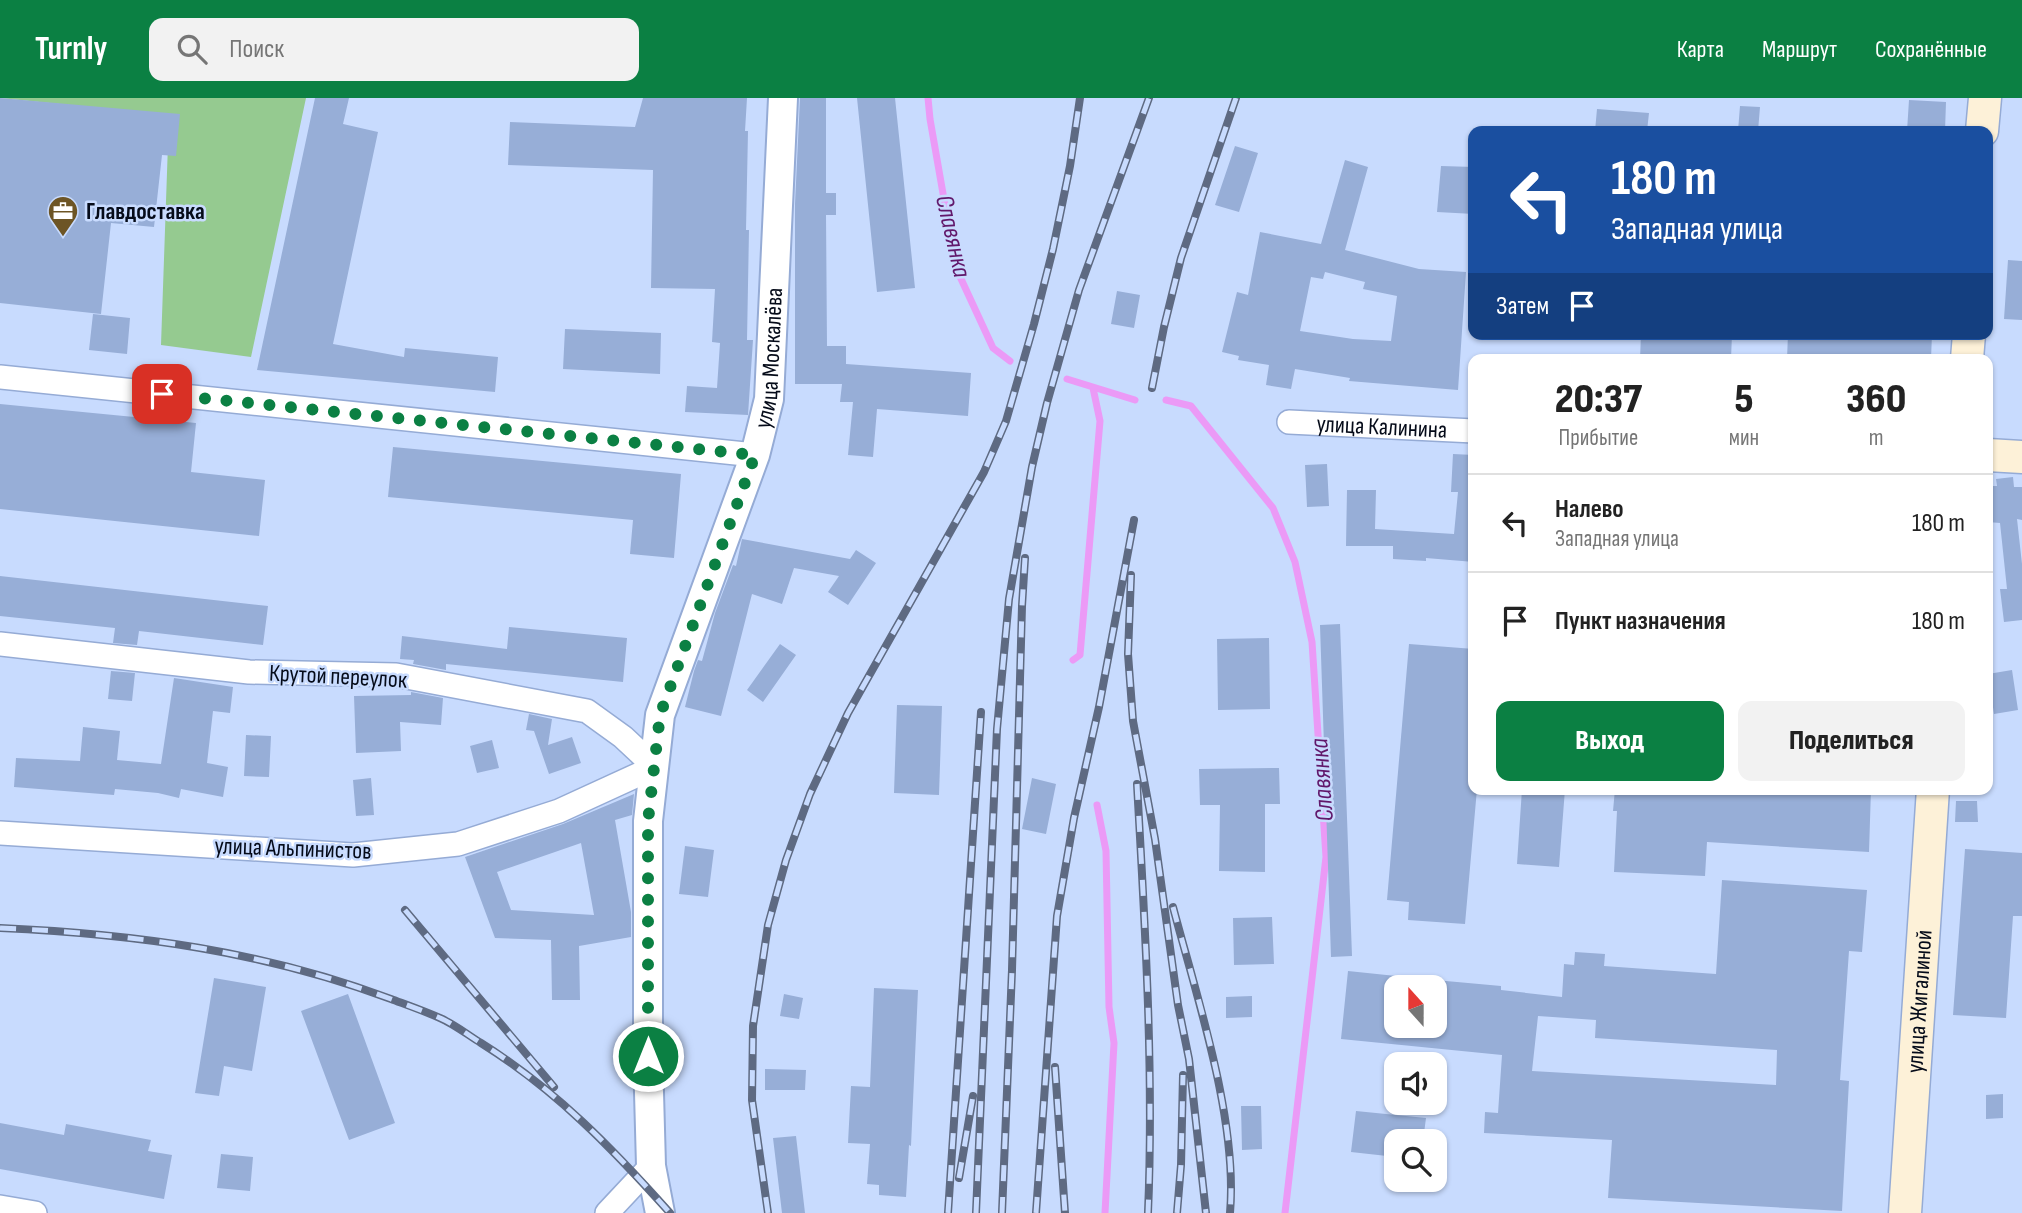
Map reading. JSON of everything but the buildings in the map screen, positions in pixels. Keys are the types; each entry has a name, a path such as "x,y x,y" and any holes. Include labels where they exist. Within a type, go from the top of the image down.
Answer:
{"main road":[{"path":"1982,126 1984,98"},
{"path":"1993,455 2022,457"},
{"name":"улица Жигалиной","path":"1905,1213 1933,795"}],"street":[{"name":"улица Москалёва","path":"660,1213 651,1166 648,821 660,715 755,455 769,400 783,98"},
{"path":"0,377 755,455"},
{"name":"улица Калинина","path":"1289,422 1468,431"},
{"name":"Крутой переулок","path":"0,645 249,672 396,675 587,711 623,737 654,767"},
{"name":"улица Альпинистов","path":"0,833 353,855 458,844 559,811 654,767"},
{"path":"607,1213 651,1166"},
{"path":"0,1207 35,1213"}],"green space":[{"path":"0,98 306,98 251,357 161,345 169,115"}],"waterway":[{"name":"Славянка","path":"928,98 956,268 993,348 1010,361"},
{"name":"Славянка","path":"1067,379 1135,400"},
{"path":"1073,660 1080,655 1100,421 1093,388"},
{"name":"Славянка","path":"1166,400 1191,406 1273,508 1295,562 1312,642 1326,857 1285,1213"},
{"path":"1097,805 1106,851 1109,1007 1114,1043 1105,1213"}],"railway":[{"path":"768,1213 752,1100 753,1026 768,925 786,860 810,794 848,713 984,472 1006,421 1053,249 1070,166 1080,98"},
{"path":"976,1213 997,729 1009,599 1032,467 1047,403 1079,290 1149,98"},
{"path":"1152,388 1181,258 1236,98"},
{"path":"1036,1213 1057,916 1134,520"},
{"path":"1002,1213 1025,558"},
{"path":"1131,575 1128,654 1133,721 1155,839 1178,1005 1189,1059 1206,1213"},
{"path":"948,1213 981,712"},
{"path":"1137,784 1149,1052 1148,1213"},
{"path":"1173,907 1204,1019 1222,1099 1231,1177 1230,1213"},
{"path":"405,910 554,1087"},
{"path":"0,928 150,940 247,957 343,982 434,1015 456,1026 508,1061 558,1100 627,1166 670,1213"},
{"path":"1055,1067 1065,1213"},
{"path":"1177,1213 1183,1075"},
{"path":"959,1178 973,1096"}],"place":[{"name":"Главдоставка","path":"63,238"}],"route":[{"path":"162,394 755,455 660,715 648,821 648,1056"}]}
